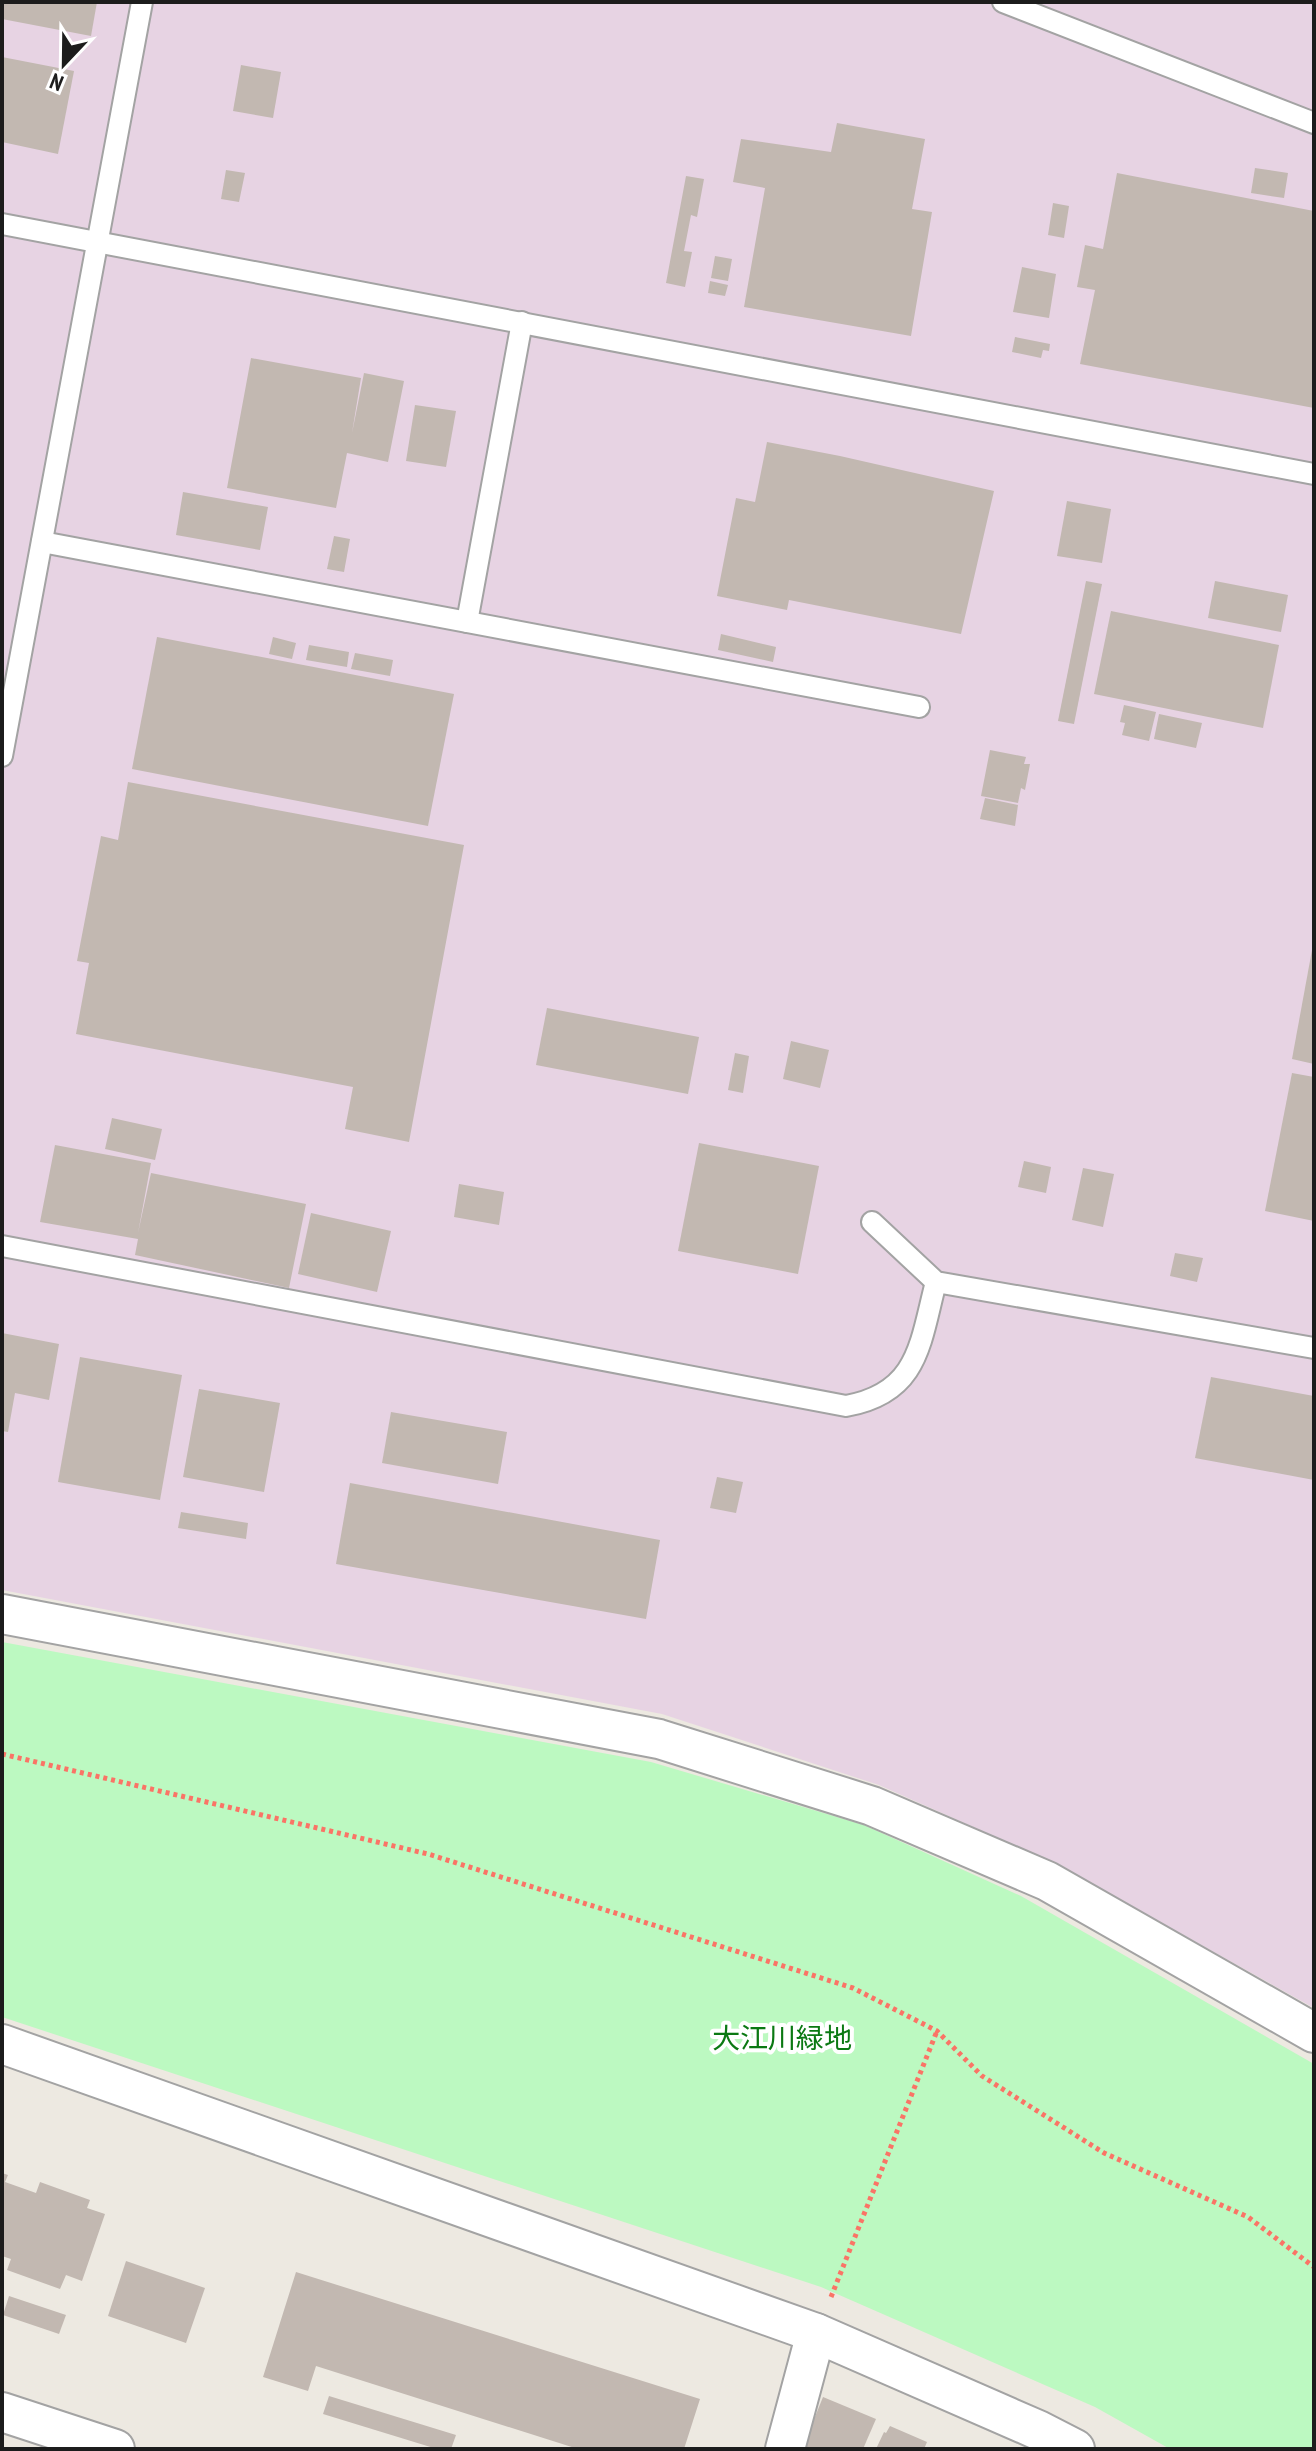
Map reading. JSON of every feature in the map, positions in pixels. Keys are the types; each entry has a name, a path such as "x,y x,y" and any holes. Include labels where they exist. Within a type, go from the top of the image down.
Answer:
{"street":[{"path":"2,1614 659,1739 872,1806 1047,1881 1314,2033"},
{"path":"2,2044 815,2336 1038,2430 1075,2449"},
{"path":"785,2449 815,2336"},
{"path":"2,2412 115,2449"}],"lane":[{"path":"2,756 142,2"},
{"path":"1003,2 1314,123"},
{"path":"2,224 1314,474"},
{"path":"467,622 522,322"},
{"path":"42,542 919,707"},
{"path":"872,1222 936,1282 1314,1348"},
{"path":"2,1246 846,1406 869,1402 903,1379 913,1364 936,1282"}],"path":[{"path":"2,1754 428,1854 853,1988 937,2031 982,2076 1104,2153 1248,2217 1314,2267"},
{"path":"815,2336 937,2031"}],"shaded area":[{"path":"2,2 1314,2 1314,2008 1058,1865 879,1785 662,1714 2,1590"}],"green space":[{"name":"大江川緑地","path":"2,1642 651,1762 864,1825 1021,1896 1314,2064 1314,2449 1170,2449 1095,2407 821,2287 2,2017"}],"building":[{"path":"2,2 97,2 91,36 2,19"},
{"path":"2,57 74,71 58,154 2,142"},
{"path":"241,65 281,72 273,118 233,111"},
{"path":"837,123 925,139 912,209 932,212 911,336 744,307 765,188 733,182 741,139 831,152"},
{"path":"1255,168 1288,173 1284,198 1251,193"},
{"path":"226,170 245,173 239,202 221,199"},
{"path":"1117,173 1314,211 1314,408 1080,364 1095,290 1077,287 1085,245 1103,249"},
{"path":"686,176 704,179 697,217 691,215 684,251 692,252 685,287 666,283"},
{"path":"1053,203 1069,206 1064,238 1048,235"},
{"path":"715,256 732,259 728,281 711,278"},
{"path":"1022,267 1056,274 1049,318 1013,312"},
{"path":"710,281 728,285 725,296 708,293"},
{"path":"1015,337 1050,344 1049,351 1043,350 1041,358 1012,352"},
{"path":"251,358 361,378 352,433 364,373 404,381 388,462 347,453 336,508 227,488"},
{"path":"415,405 456,411 446,467 406,461"},
{"path":"767,442 994,491 961,634 789,600 787,610 717,596 736,498 755,502"},
{"path":"183,492 268,507 260,550 176,535"},
{"path":"1067,501 1111,509 1102,563 1057,556"},
{"path":"334,536 350,539 344,572 327,569"},
{"path":"1086,581 1102,584 1074,724 1058,721"},
{"path":"1215,581 1288,595 1281,632 1208,618"},
{"path":"1111,611 1279,645 1263,728 1094,694"},
{"path":"721,634 776,647 773,662 718,650"},
{"path":"157,637 454,694 428,826 132,769"},
{"path":"273,637 296,643 292,659 269,654"},
{"path":"309,645 349,652 347,667 306,660"},
{"path":"355,653 393,660 390,676 351,669"},
{"path":"1124,705 1156,712 1149,741 1122,735 1125,723 1120,722"},
{"path":"1159,714 1202,723 1196,748 1154,739"},
{"path":"990,750 1026,757 1024,764 1030,764 1025,790 1021,788 1018,803 981,796"},
{"path":"128,782 464,845 409,1142 345,1129 353,1087 76,1034 89,963 77,961 101,836 118,840"},
{"path":"985,798 1018,805 1015,826 980,819"},
{"path":"1314,950 1314,1064 1292,1059"},
{"path":"547,1008 699,1037 688,1094 536,1065"},
{"path":"791,1041 829,1050 820,1088 783,1079"},
{"path":"735,1053 749,1056 743,1093 728,1090"},
{"path":"1292,1073 1314,1077 1314,1221 1265,1211"},
{"path":"112,1118 162,1129 155,1160 105,1149"},
{"path":"699,1143 819,1166 798,1274 678,1251"},
{"path":"55,1145 151,1163 138,1233 151,1173 306,1204 289,1288 135,1255 138,1239 40,1222"},
{"path":"1024,1161 1051,1167 1046,1193 1018,1187"},
{"path":"1083,1168 1114,1174 1103,1227 1072,1220"},
{"path":"459,1184 504,1192 499,1225 454,1217"},
{"path":"311,1213 391,1231 377,1292 298,1274"},
{"path":"1175,1253 1203,1258 1197,1282 1170,1276"},
{"path":"2,1333 59,1344 49,1400 15,1393 8,1432 2,1431"},
{"path":"80,1357 182,1375 160,1500 58,1482"},
{"path":"1211,1377 1314,1396 1314,1480 1195,1458"},
{"path":"199,1389 280,1403 264,1492 183,1477"},
{"path":"391,1412 507,1432 498,1484 382,1463"},
{"path":"717,1477 743,1482 736,1513 710,1508"},
{"path":"350,1483 660,1540 646,1619 336,1564"},
{"path":"181,1512 248,1523 246,1539 178,1528"},
{"path":"2,2173 8,2175 5,2182 36,2193 40,2182 90,2200 87,2208 105,2214 82,2281 66,2275 60,2289 7,2270 11,2259 2,2256"},
{"path":"126,2261 205,2288 186,2343 108,2316"},
{"path":"296,2272 700,2399 684,2449 578,2449 316,2366 308,2391 263,2377"},
{"path":"9,2296 66,2315 59,2334 3,2315"},
{"path":"329,2396 456,2435 451,2449 437,2449 323,2414"},
{"path":"823,2397 876,2419 863,2449 802,2449"},
{"path":"890,2426 927,2442 924,2449 876,2449"}]}
